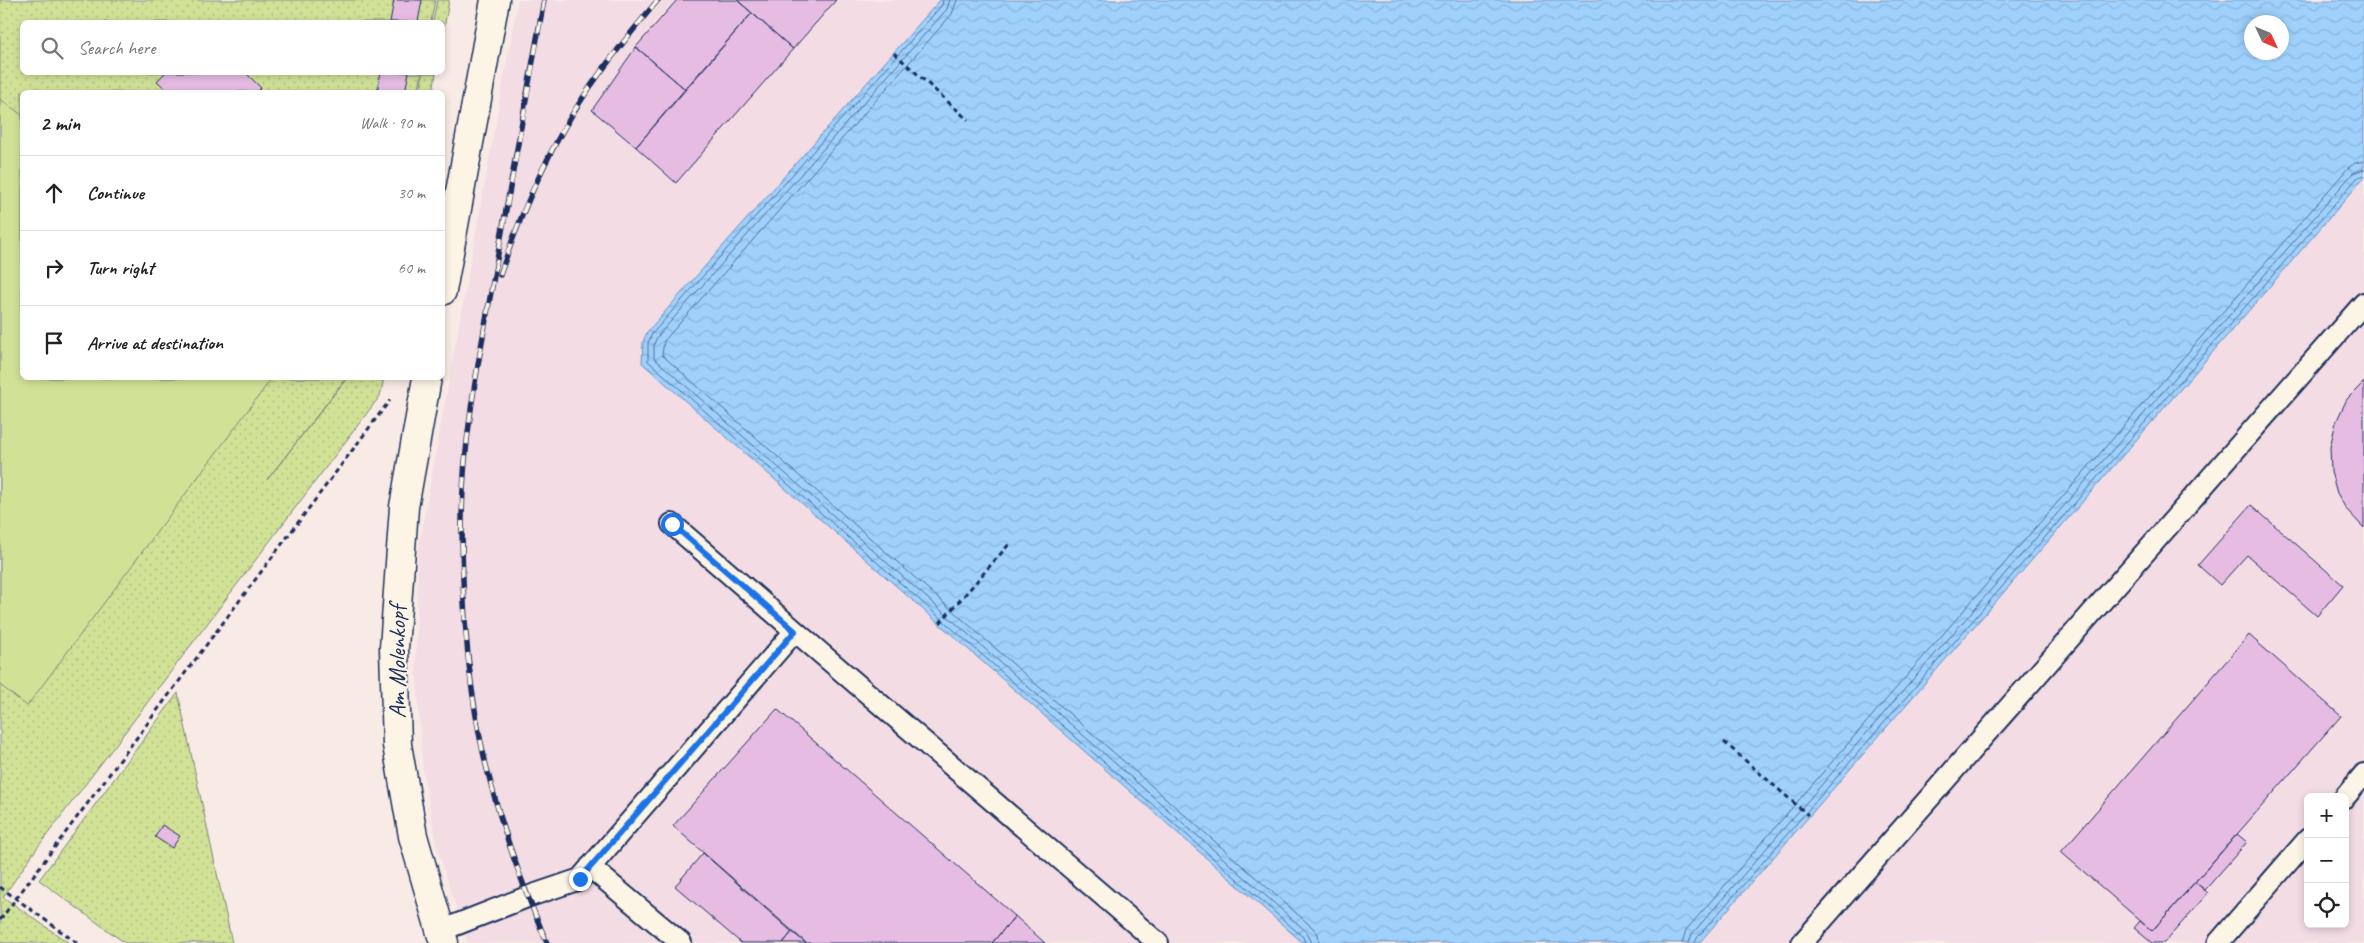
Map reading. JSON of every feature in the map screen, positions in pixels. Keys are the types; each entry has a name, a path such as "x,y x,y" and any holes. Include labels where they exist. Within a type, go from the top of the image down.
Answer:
{"street":[{"path":"445,275 495,0"},
{"name":"Am Molenkopf","path":"427,380 404,507 394,648 397,746 413,836 442,937"}],"lane":[{"path":"1802,943 2364,304"},
{"path":"672,524 1158,943"},
{"path":"442,937 527,896 580,879 795,631"},
{"path":"2347,793 2364,774"},
{"path":"2218,943 2304,844"},
{"path":"590,866 681,943"}],"path":[{"path":"894,53 968,120"},
{"path":"0,920 391,399"},
{"path":"940,624 1011,542"},
{"path":"1724,742 1808,815"},
{"path":"0,887 77,943"}],"shaded area":[{"path":"518,0 940,0 647,332 643,342 642,363 1303,943 468,943 438,852 423,771 416,663 418,552"},
{"path":"2364,178 2364,943 1699,943 1808,815"}],"green space":[{"path":"0,0 435,0 431,20 20,20 20,75 422,75 418,90 20,90 20,380 344,380 267,480 345,380 384,380 380,396 37,848 3,897 69,943 0,943"},
{"path":"437,0 449,0 445,23 445,20 433,20"},
{"path":"423,75 436,75 433,90 420,90"},
{"path":"0,99 20,114 20,380 271,380 27,706 0,685"},
{"path":"178,693 232,943 125,943 39,880"}],"water":[{"path":"940,0 2364,0 2364,178 1699,943 1303,943 642,363 643,342 647,332"}],"building":[{"path":"394,0 422,0 418,20 390,20"},
{"path":"677,0 737,0 752,13 685,89 636,47"},
{"path":"737,0 836,0 793,49"},
{"path":"752,13 793,49 676,183 636,147"},
{"path":"636,47 685,89 636,147 592,110"},
{"path":"163,75 248,75 261,88 259,90 167,90 157,81"},
{"path":"380,75 408,75 405,90 377,90"},
{"path":"2364,382 2364,528 2346,509 2337,493 2331,472 2330,447 2336,422 2347,399"},
{"path":"2251,505 2343,585 2317,616 2247,555 2220,585 2198,565"},
{"path":"2249,635 2341,716 2152,931 2061,852"},
{"path":"777,709 1015,916 992,943 806,943 673,826"},
{"path":"162,825 180,836 172,848 155,837"},
{"path":"2237,834 2247,842 2205,890 2195,882"},
{"path":"703,853 792,932 783,943 741,943 675,886"},
{"path":"2195,882 2208,893 2164,943 2152,943 2134,928 2140,921 2152,931"},
{"path":"1015,916 1045,943 992,943"},
{"path":"792,932 806,943 783,943"}],"railway":[{"path":"544,0 472,400 465,462 462,525 467,645 474,706 480,736 505,833 547,943"},
{"path":"500,275 526,206 558,138 601,71 658,0"}],"route":[{"path":"580,879 795,631 672,524"}]}
